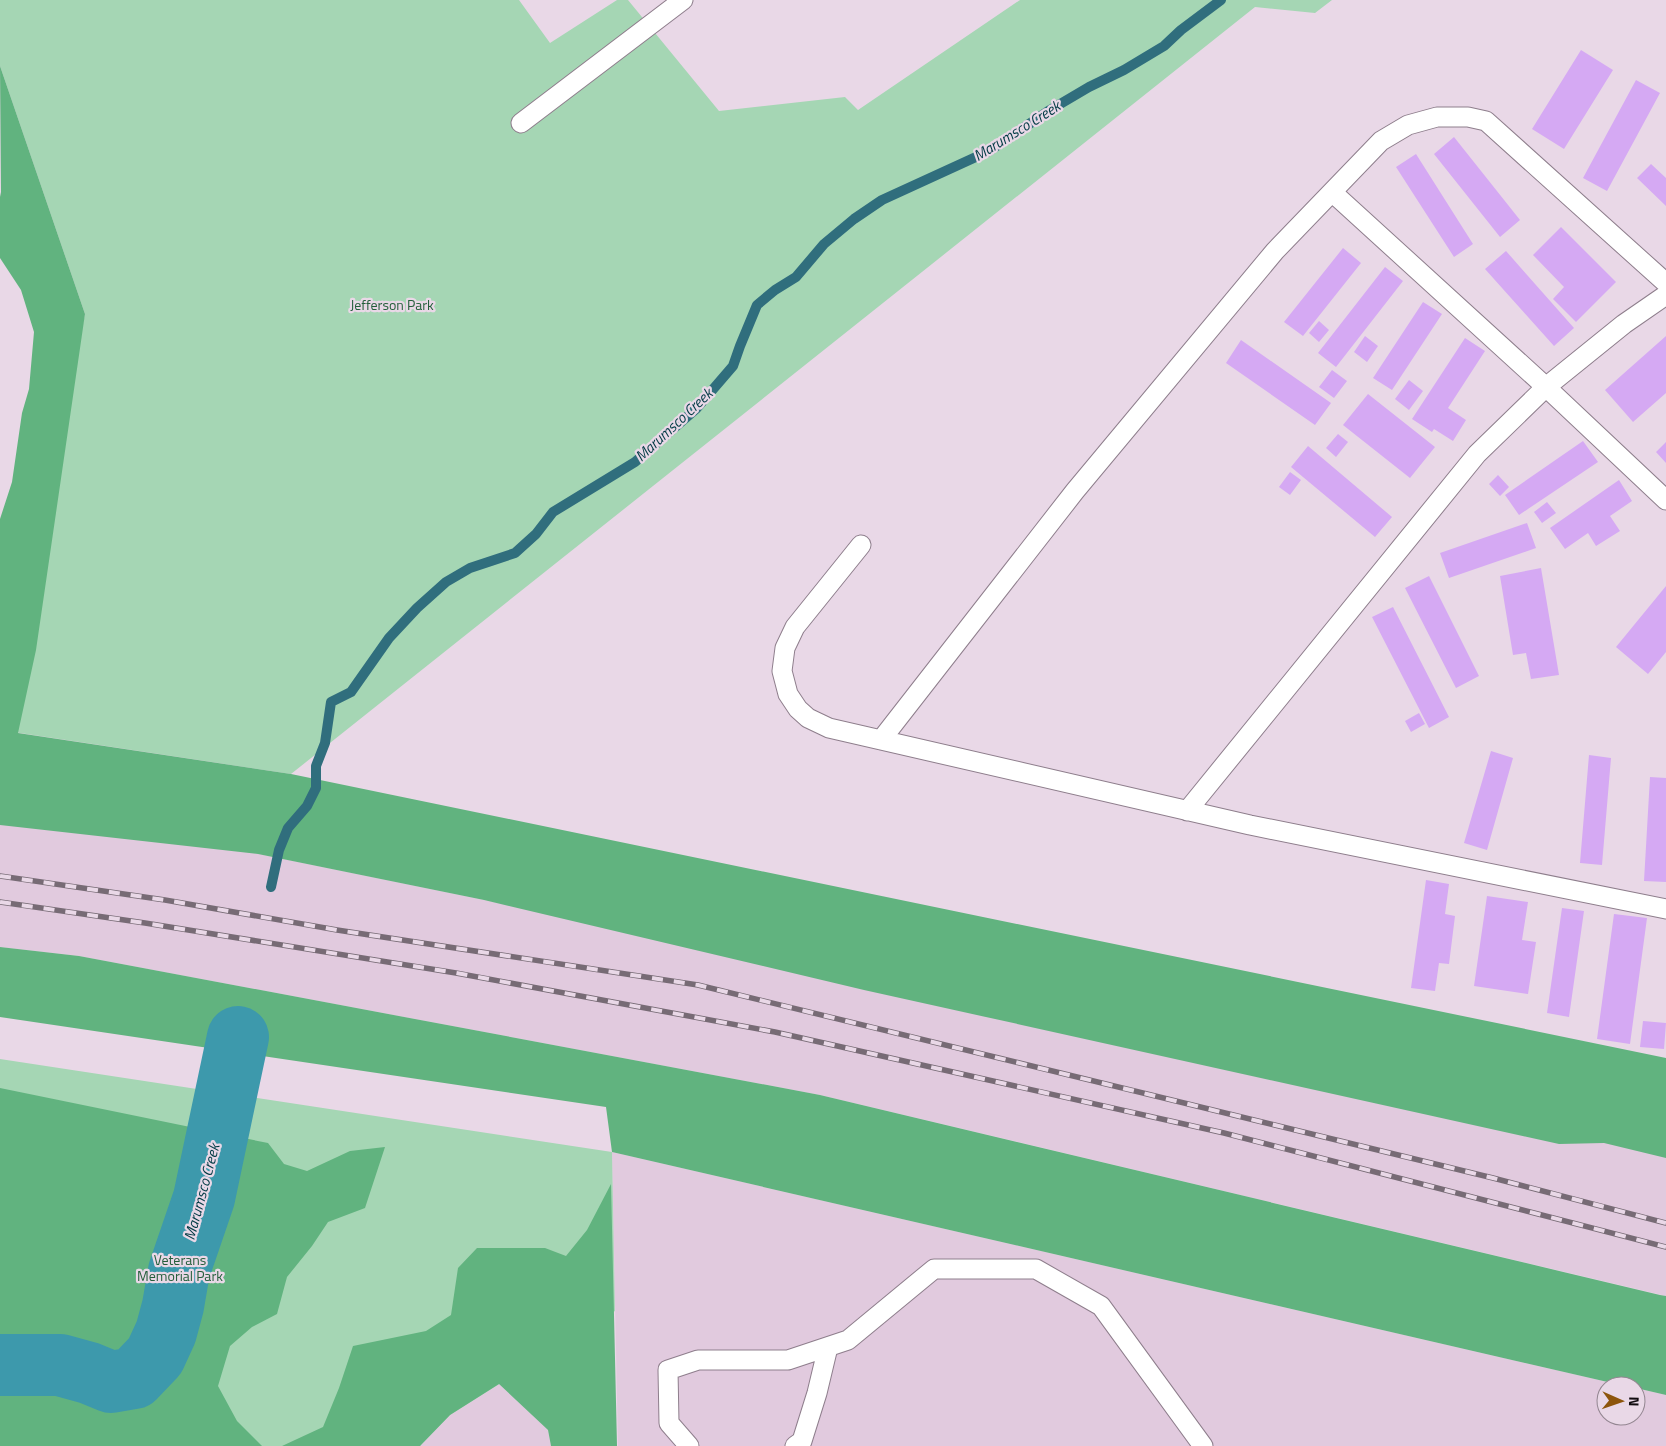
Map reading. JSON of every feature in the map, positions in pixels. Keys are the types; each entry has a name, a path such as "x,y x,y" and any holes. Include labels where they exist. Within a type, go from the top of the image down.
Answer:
{"lane":[{"path":"521,123 683,0"},
{"path":"881,740 1075,491 1276,251 1381,141 1408,125 1437,117 1468,117 1486,121 1666,283"},
{"path":"1332,192 1546,387 1666,500"},
{"path":"1187,811 1477,454 1546,387 1624,324 1666,295"},
{"path":"861,545 795,628 784,648 782,671 788,694 798,709 808,718 829,728 1250,825 1666,909"},
{"path":"689,1446 669,1424 668,1370 698,1360 788,1360 848,1340 934,1269 1036,1269 1101,1306 1203,1446"},
{"path":"795,1446 802,1441 817,1393 828,1347"}],"shaded area":[{"path":"0,801 484,900 1666,1152 1666,1296 820,1095 79,956 0,947"},
{"path":"612,1152 1596,1379 1596,1426 1646,1426 1646,1390 1666,1395 1666,1446 618,1446"},
{"path":"499,1384 548,1430 551,1446 420,1446 450,1415"}],"green space":[{"name":"Jefferson Park","path":"0,0 519,0 550,43 617,0 628,0 719,111 845,97 858,110 1020,0 1332,0 1315,13 1255,7 291,774 0,730 85,314 0,66"},
{"path":"0,66 85,314 36,650 18,733 291,774 1666,1058 1666,1158 1604,1143 1559,1144 864,990 484,900 258,854 0,825 0,519 12,482 22,413 29,389 34,332 21,290 0,258"},
{"path":"0,947 79,956 820,1095 1666,1296 1666,1395 1646,1390 1646,1376 1596,1376 1596,1379 612,1152 606,1107 0,1017"},
{"name":"Veterans Memorial Park","path":"0,1059 612,1152 615,1311 450,1415 420,1446 0,1446"},
{"path":"0,1088 268,1143 284,1164 307,1171 350,1151 385,1147 365,1208 328,1222 312,1246 287,1277 277,1314 252,1327 230,1346 218,1386 237,1421 262,1446 0,1446"},
{"path":"611,1184 617,1446 551,1446 548,1430 499,1384 450,1415 420,1446 282,1446 323,1427 353,1346 426,1331 451,1315 458,1268 477,1248 545,1248 566,1256 587,1230"}],"building":[{"path":"1581,50 1613,70 1564,149 1532,129"},
{"path":"1636,80 1660,93 1607,191 1583,178"},
{"path":"1454,137 1520,220 1500,237 1434,154"},
{"path":"1416,154 1473,244 1454,257 1396,167"},
{"path":"1651,164 1666,178 1666,206 1637,178"},
{"path":"1561,227 1616,282 1576,322 1553,299 1564,287 1533,255"},
{"path":"1343,248 1361,263 1303,336 1284,322"},
{"path":"1506,251 1574,328 1554,346 1485,269"},
{"path":"1385,267 1403,281 1336,367 1318,353"},
{"path":"1423,302 1442,314 1392,390 1373,378"},
{"path":"1319,321 1329,330 1319,342 1309,333"},
{"path":"1365,336 1378,346 1367,362 1354,352"},
{"path":"1666,336 1666,393 1633,422 1605,390"},
{"path":"1465,338 1485,351 1448,408 1466,420 1453,441 1434,429 1432,432 1412,419"},
{"path":"1241,340 1331,403 1315,425 1226,363"},
{"path":"1332,370 1347,381 1334,398 1319,387"},
{"path":"1409,380 1423,391 1409,410 1395,399"},
{"path":"1368,394 1435,447 1410,478 1343,425"},
{"path":"1338,434 1348,442 1336,457 1326,448"},
{"path":"1583,441 1598,462 1519,515 1505,495"},
{"path":"1666,442 1666,463 1656,452"},
{"path":"1308,446 1392,517 1375,537 1291,467"},
{"path":"1290,472 1301,480 1290,495 1279,487"},
{"path":"1498,475 1509,487 1500,496 1489,484"},
{"path":"1619,480 1632,501 1610,516 1620,531 1596,546 1588,533 1565,549 1550,528"},
{"path":"1547,502 1556,513 1542,523 1534,512"},
{"path":"1527,523 1536,548 1449,578 1440,553"},
{"path":"1541,568 1559,675 1531,679 1526,653 1513,655 1500,576"},
{"path":"1429,576 1479,676 1456,688 1405,588"},
{"path":"1666,586 1666,652 1648,674 1616,647"},
{"path":"1393,607 1449,717 1429,728 1372,617"},
{"path":"1419,713 1425,724 1411,732 1405,721"},
{"path":"1491,751 1513,758 1487,850 1464,843"},
{"path":"1589,755 1611,758 1602,865 1580,863"},
{"path":"1650,777 1666,778 1666,882 1644,881"},
{"path":"1426,880 1449,884 1445,914 1455,916 1449,964 1439,963 1435,991 1411,988"},
{"path":"1487,896 1528,902 1522,940 1536,942 1528,994 1474,986"},
{"path":"1562,908 1584,911 1569,1017 1547,1013"},
{"path":"1614,914 1647,918 1630,1044 1597,1039"},
{"path":"1643,1021 1666,1023 1664,1049 1640,1047"}],"waterway":[{"name":"Marumsco Creek","path":"271,887 279,850 288,828 307,806 316,788 316,766 325,743 331,702 351,692 389,638 417,608 446,582 470,568 515,553 536,534 553,512 635,462 696,409 733,366 757,305 775,290 796,277 824,244 854,219 882,200 989,151 1050,110 1164,46 1181,30 1221,0"},
{"name":"Marumsco Creek","path":"0,1365 60,1365 89,1373 111,1382 134,1378 155,1356 166,1332 179,1271 204,1198 238,1037"}],"railway":[{"path":"0,876 165,900 337,930 698,985 1493,1178 1666,1223"},
{"path":"0,902 145,923 456,973 775,1032 1224,1133 1666,1247"}]}
